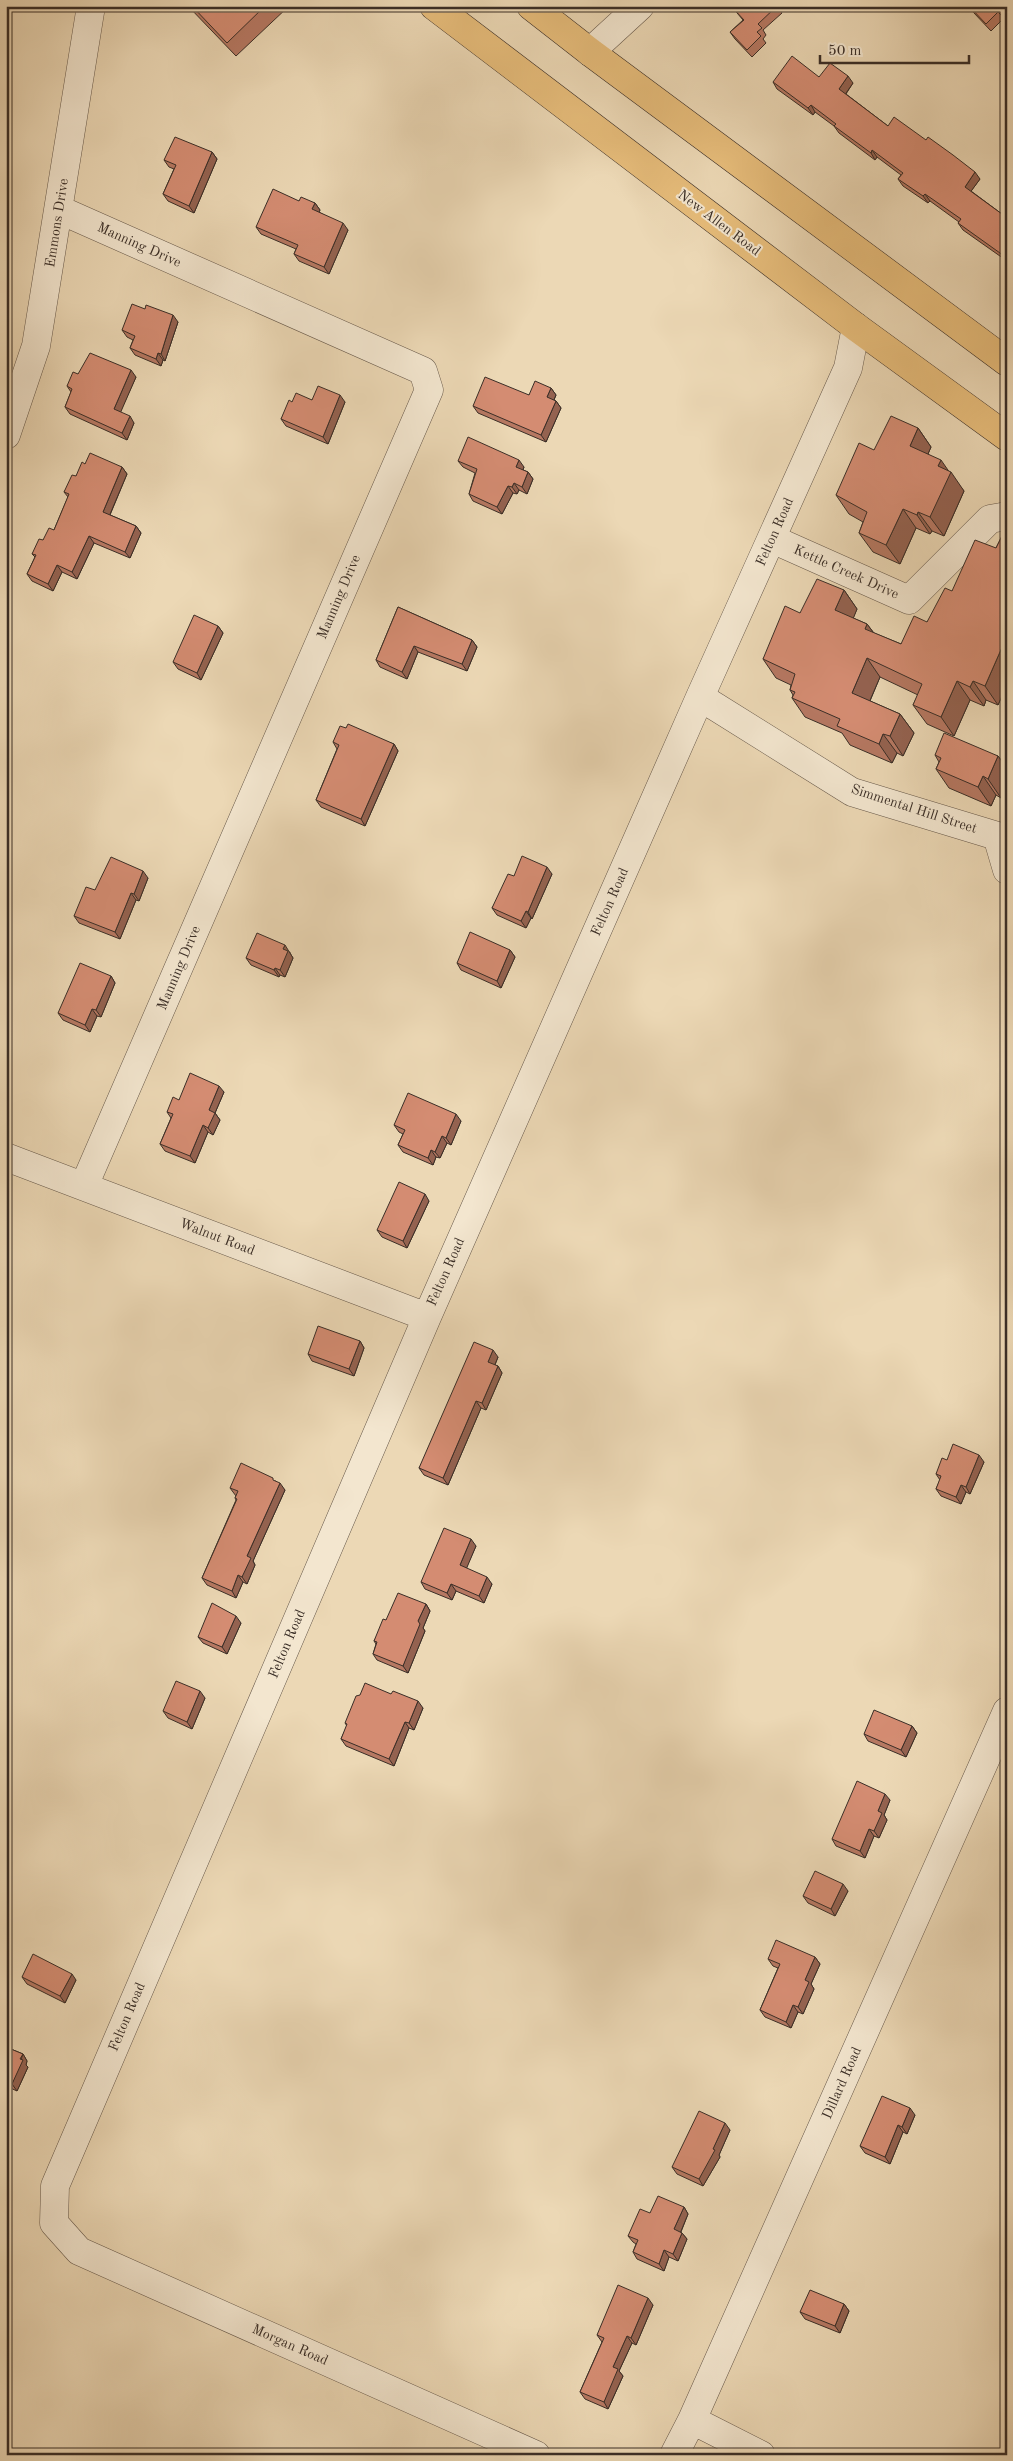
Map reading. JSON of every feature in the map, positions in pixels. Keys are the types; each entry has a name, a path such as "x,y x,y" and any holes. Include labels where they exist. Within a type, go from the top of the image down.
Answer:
{"main road":[{"name":"New Allen Road","path":"434,6 856,327 1007,437"},
{"path":"531,6 590,52 1007,362"}],"street":[{"name":"Emmons Drive","path":"6,435 36,346 60,210 91,6"},
{"path":"590,52 640,6"},
{"name":"Manning Drive","path":"60,210 423,371 428,390 84,1186"},
{"name":"Felton Road","path":"54,2223 55,2186 427,1317 700,697 848,368 856,327"},
{"name":"Kettle Creek Drive","path":"772,539 908,600 990,519 1007,516"},
{"name":"Simmental Hill Street","path":"700,697 852,792 1002,832 1007,870"},
{"name":"Walnut Road","path":"6,1157 427,1317"},
{"name":"Dillard Road","path":"674,2455 692,2420 1007,1711"},
{"name":"Morgan Road","path":"54,2223 79,2251 536,2455"},
{"path":"692,2420 762,2455"}],"building":[{"path":"192,6 265,6 227,43"},
{"path":"732,6 777,6 758,24 762,28 757,32 761,36 747,50 730,32 744,20"},
{"path":"969,6 1007,6 1007,21 998,12 986,24"},
{"path":"792,56 819,77 830,63 848,76 839,89 888,126 894,117 926,140 928,137 975,172 965,187 1007,216 1007,258 958,223 961,219 925,194 923,196 898,179 903,173 872,150 871,153 834,126 836,124 811,105 808,108 773,82"},
{"path":"175,137 212,152 189,206 163,194 176,165 164,160"},
{"path":"273,189 299,201 301,197 315,203 312,209 343,223 324,267 294,254 298,245 256,227"},
{"path":"132,304 145,309 146,305 173,315 161,354 158,353 156,359 130,348 135,336 122,330"},
{"path":"90,353 131,370 114,409 130,416 122,433 65,407 72,389 67,386 73,372 78,374"},
{"path":"485,377 529,395 535,381 551,388 547,397 556,401 541,435 473,406"},
{"path":"318,386 340,395 323,437 281,419 289,400 292,402 296,393 312,400"},
{"path":"891,416 918,428 910,446 941,460 938,466 951,472 930,517 918,512 917,515 903,509 886,545 859,533 867,512 836,495 859,443 874,450"},
{"path":"468,437 519,460 516,467 528,472 522,487 514,483 512,487 508,486 497,507 469,494 477,469 458,461"},
{"path":"90,453 122,467 103,512 136,526 125,552 89,536 72,572 57,565 48,584 27,574 36,555 32,554 39,539 43,540 49,528 54,530 69,494 64,492 72,475 76,476 82,462 85,464"},
{"path":"1007,526 1007,636 985,686 973,681 970,687 957,681 941,717 913,705 922,684 867,658 852,693 900,714 890,736 883,734 879,744 837,726 840,719 792,698 795,692 790,690 795,674 763,659 785,606 800,613 817,579 844,590 835,610 867,624 865,629 901,644 914,616 927,622 945,588 952,591 975,540 996,548"},
{"path":"398,607 472,640 462,664 414,646 402,672 376,660"},
{"path":"194,615 218,626 197,673 173,662"},
{"path":"348,724 394,744 361,819 316,800 339,745 333,742 340,726 346,728"},
{"path":"944,733 998,756 988,779 983,776 978,787 936,769 941,758 935,755"},
{"path":"522,856 547,867 528,912 526,911 521,921 492,908 508,874 514,876"},
{"path":"111,857 143,871 134,894 131,893 115,932 74,916 86,887 95,890"},
{"path":"470,932 510,950 497,981 457,963"},
{"path":"257,933 285,945 283,949 288,951 280,970 275,968 274,970 246,958"},
{"path":"80,963 111,976 96,1010 92,1009 85,1025 58,1013"},
{"path":"190,1073 219,1086 209,1110 215,1113 208,1128 203,1125 190,1156 160,1144 173,1114 167,1112 173,1097 179,1100"},
{"path":"408,1093 456,1114 446,1138 442,1136 435,1152 431,1150 428,1158 398,1145 405,1130 394,1125"},
{"path":"399,1182 425,1194 403,1241 377,1230"},
{"path":"318,1326 360,1341 349,1369 308,1354"},
{"path":"474,1342 493,1350 488,1362 498,1366 482,1403 476,1401 443,1478 419,1468"},
{"path":"953,1444 979,1455 966,1487 961,1485 956,1497 936,1489 941,1476 936,1474 942,1458 947,1460"},
{"path":"241,1463 280,1483 247,1556 251,1558 242,1577 238,1575 232,1591 202,1578 237,1499 235,1498 238,1491 230,1488"},
{"path":"444,1528 471,1539 460,1565 487,1577 479,1596 451,1584 447,1593 421,1582"},
{"path":"398,1593 426,1604 418,1621 420,1624 403,1666 373,1654 377,1642 374,1641 383,1619 386,1620"},
{"path":"212,1603 236,1616 222,1647 198,1637"},
{"path":"176,1681 200,1691 187,1722 163,1711"},
{"path":"365,1683 391,1694 393,1691 418,1701 409,1723 405,1722 389,1759 341,1739 356,1696 360,1695"},
{"path":"874,1710 912,1726 901,1750 864,1734"},
{"path":"857,1781 885,1794 878,1811 882,1813 874,1831 869,1829 860,1851 832,1839"},
{"path":"815,1871 843,1884 831,1909 803,1896"},
{"path":"776,1940 815,1957 805,1980 809,1982 798,2007 793,2005 786,2022 760,2010 780,1964 768,1959"},
{"path":"33,1954 72,1974 60,1996 22,1977"},
{"path":"6,2047 23,2054 20,2059 23,2060 12,2084 6,2081"},
{"path":"882,2096 910,2108 902,2127 898,2125 885,2157 860,2146"},
{"path":"699,2111 725,2123 713,2149 715,2150 699,2179 672,2167"},
{"path":"658,2196 684,2207 674,2229 682,2233 673,2254 664,2250 659,2264 633,2252 638,2240 628,2236 640,2209 650,2213"},
{"path":"618,2285 648,2298 631,2338 627,2336 613,2367 618,2369 604,2402 580,2392 604,2338 597,2335"},
{"path":"810,2290 844,2304 835,2326 800,2312"}]}
